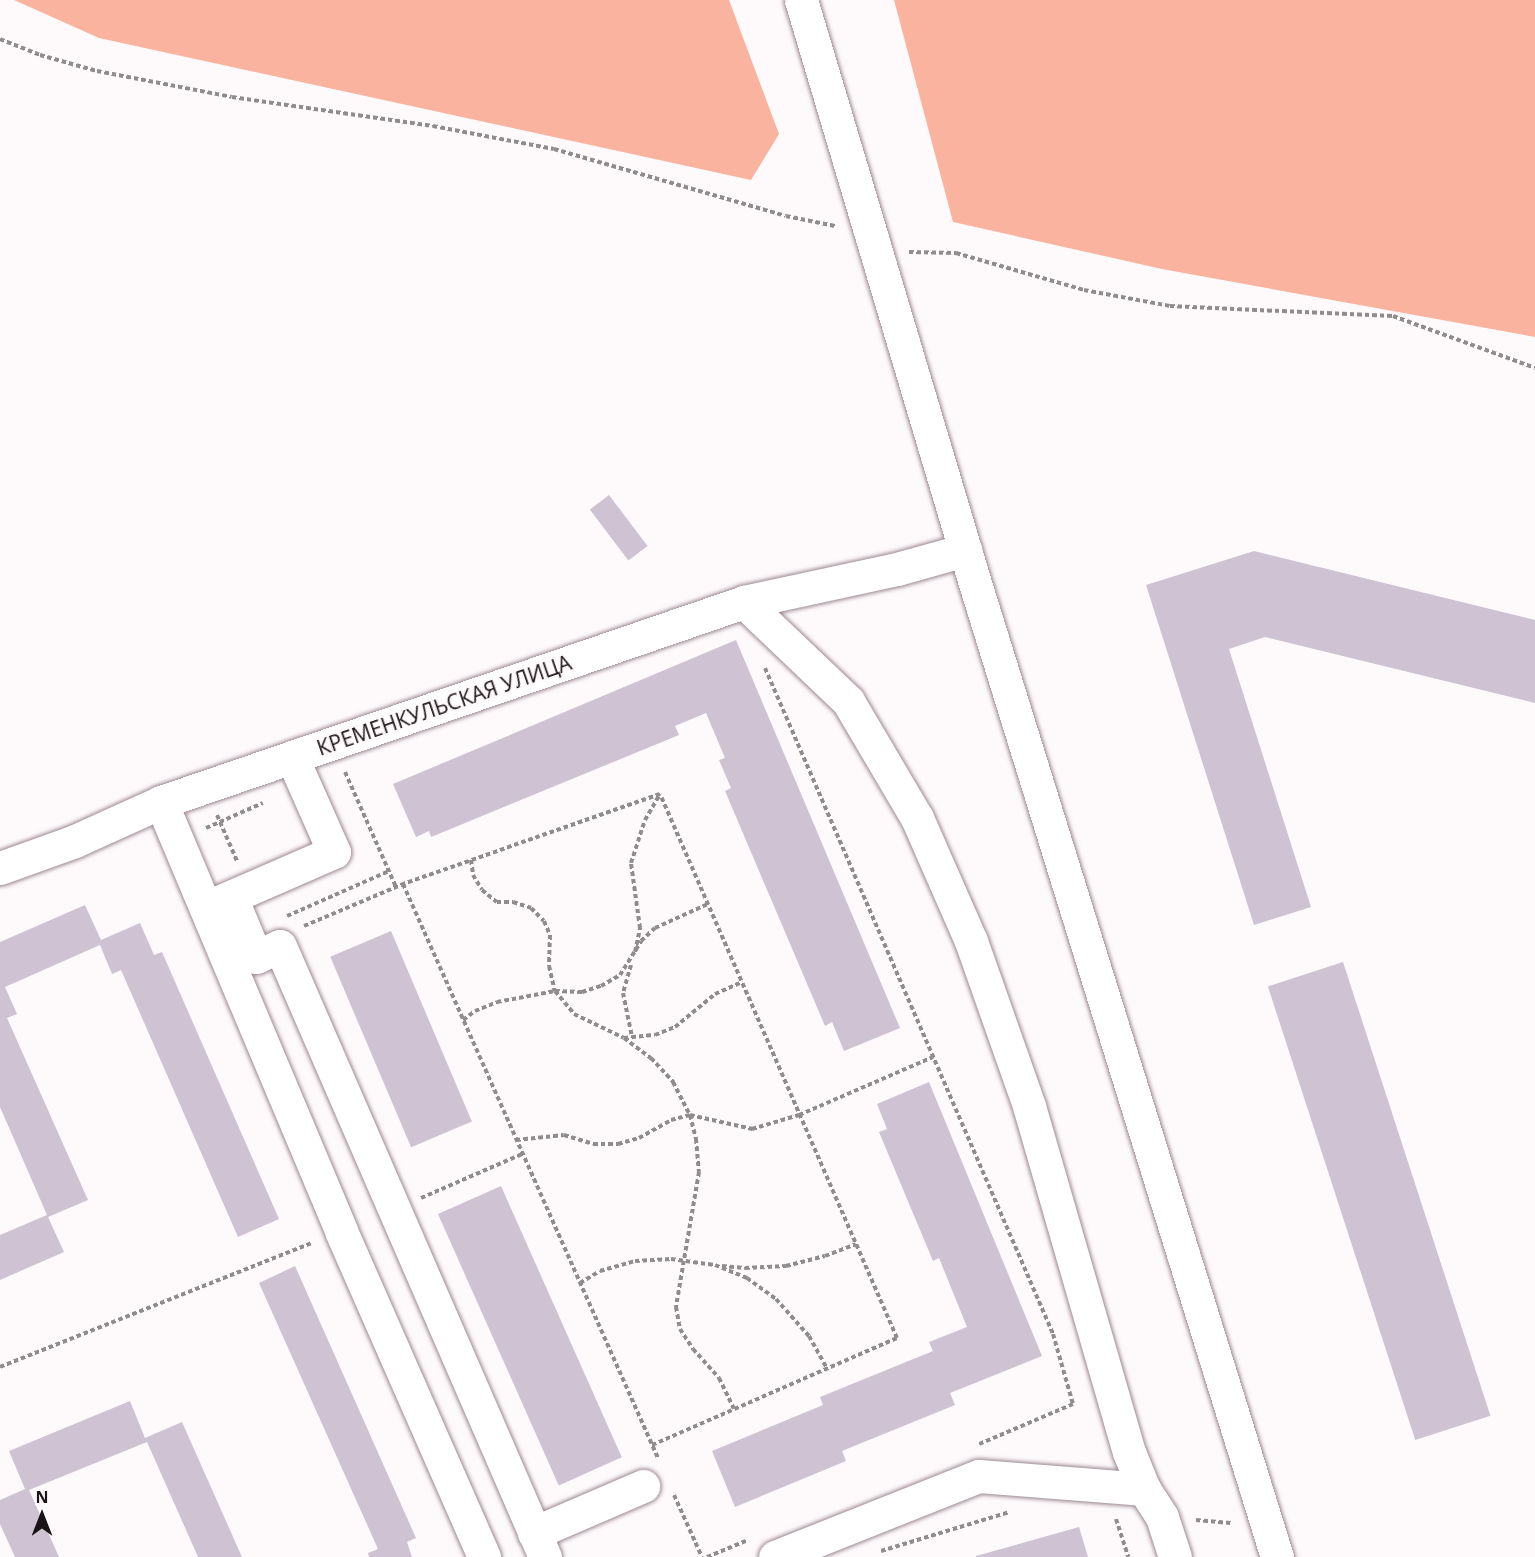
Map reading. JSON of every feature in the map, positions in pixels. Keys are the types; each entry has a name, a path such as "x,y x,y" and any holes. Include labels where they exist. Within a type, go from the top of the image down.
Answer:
{"street":[{"path":"801,0 965,550 1272,1542"},
{"name":"КРЕМЕНКУЛЬСКАЯ УЛИЦА","path":"0,868 75,841 161,802 298,771 744,602 897,569 965,550"},
{"path":"744,602 848,701 921,828 971,941 1029,1106 1129,1452 1144,1489 1162,1517 1175,1557"},
{"path":"218,903 334,852 298,771"},
{"path":"161,802 177,841 256,957 280,946 539,1545 657,1478"},
{"path":"218,903 340,1231 484,1557"},
{"path":"763,1548 979,1476 1144,1489"}],"path":[{"path":"0,39 40,55 97,71 232,97 433,126 554,149 873,242 956,253 1084,290 1170,306 1393,316 1535,368"},
{"path":"762,660 1053,1334 1073,1404 976,1445"},
{"path":"177,841 298,771 344,770 354,765"},
{"path":"344,770 396,887"},
{"path":"280,946 290,932 403,884 660,794"},
{"path":"652,1445 897,1338 660,794"},
{"path":"632,1037 623,993 640,928 631,863 645,820 660,794"},
{"path":"471,860 473,875 482,890 496,902 513,902 531,908 544,921 550,935 549,966 555,991 574,1014 624,1038 651,1058 673,1082 690,1115 696,1139 699,1172 676,1306 680,1329 693,1349 720,1378 734,1409"},
{"path":"403,884 652,1445 657,1478 702,1557"},
{"path":"463,1020 475,1011 497,1002 555,991 582,992 601,986 620,975 642,941 656,928 708,904"},
{"path":"624,1038 656,1035 675,1027 716,994 742,982"},
{"path":"516,1140 564,1135 593,1144 618,1144 639,1138 671,1120 690,1115 752,1129 800,1115 933,1057"},
{"path":"394,1210 522,1154"},
{"path":"0,1367 340,1231"},
{"path":"580,1283 600,1271 636,1261 683,1260 745,1268 786,1266 825,1256 856,1244"},
{"path":"716,1265 747,1278 776,1299 809,1336 827,1368"},
{"path":"875,1553 1011,1511"},
{"path":"1115,1514 1128,1557"},
{"path":"1162,1517 1272,1542"},
{"path":"707,1557 763,1548"}],"shaded area":[{"path":"14,0 729,0 779,134 751,180 99,38"},
{"path":"894,0 1535,0 1535,337 1162,269 953,222"}],"building":[{"path":"609,495 648,546 628,561 590,509"},
{"path":"1254,551 1535,620 1535,703 1265,637 1229,649 1311,907 1254,925 1146,585"},
{"path":"736,640 900,1028 844,1051 832,1022 825,1026 725,791 731,788 719,760 725,758 706,713 675,726 679,735 431,837 429,831 416,837 393,784"},
{"path":"85,905 101,940 140,923 154,955 162,952 279,1219 238,1237 121,970 112,974 100,945 5,987 17,1014 7,1018 88,1200 48,1217 64,1252 0,1280 0,1235 47,1215 0,1107 0,942"},
{"path":"391,931 472,1122 411,1147 330,957"},
{"path":"1343,962 1490,1416 1415,1440 1268,986"},
{"path":"929,1082 1042,1356 950,1393 955,1405 842,1451 846,1461 735,1507 712,1451 823,1405 820,1397 933,1351 929,1342 967,1327 939,1258 933,1261 879,1132 887,1129 877,1104"},
{"path":"501,1186 622,1457 559,1485 438,1214"},
{"path":"295,1266 416,1538 407,1542 412,1557 369,1557 368,1553 378,1549 259,1283"},
{"path":"130,1401 145,1438 182,1422 242,1557 198,1557 147,1442 29,1490 59,1557 15,1557 0,1524 0,1500 25,1489 9,1451"},
{"path":"1079,1527 1088,1557 976,1557 976,1556"}]}
